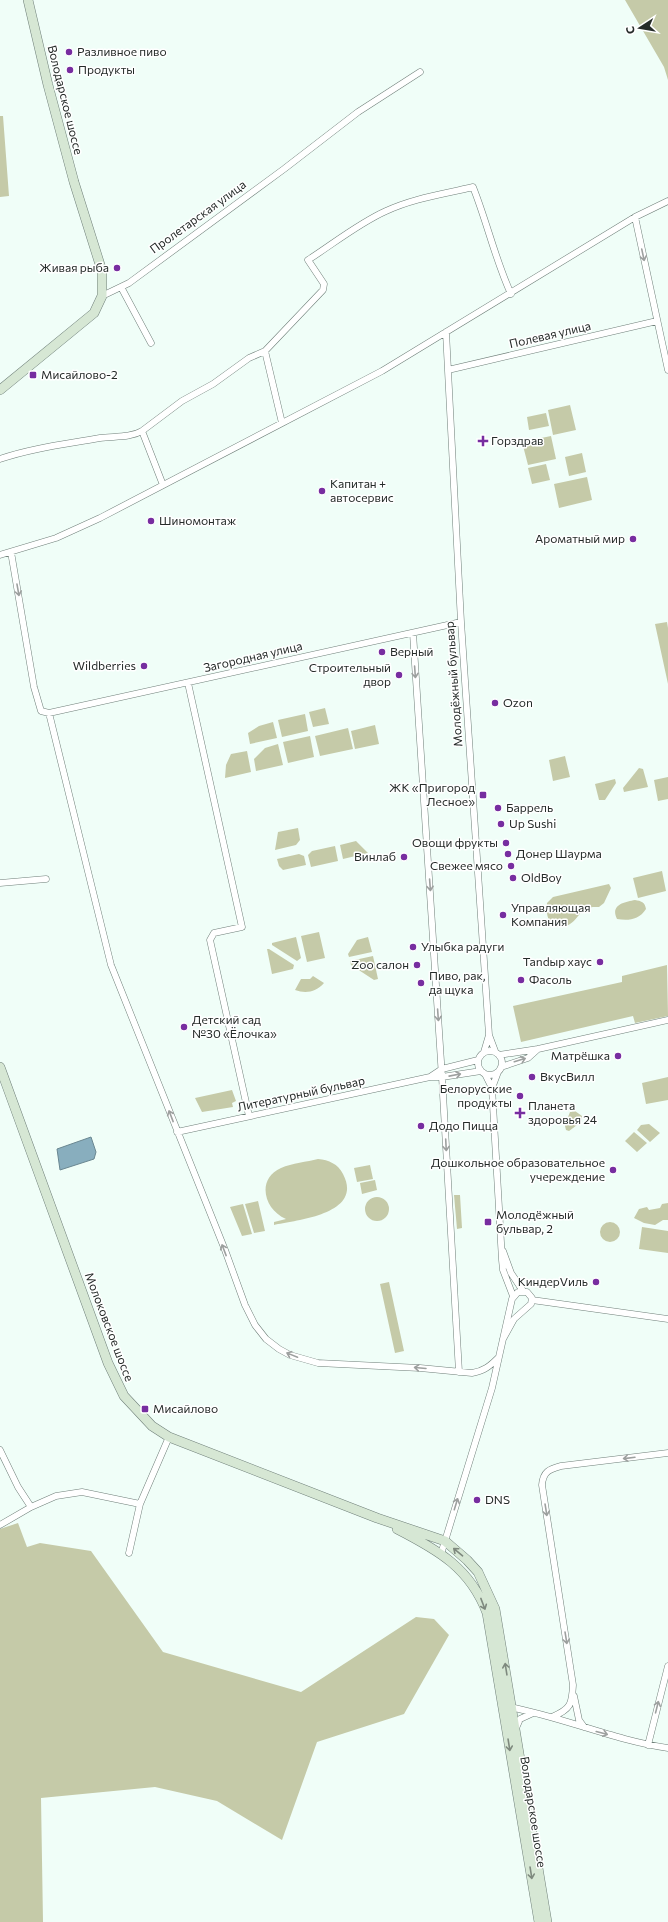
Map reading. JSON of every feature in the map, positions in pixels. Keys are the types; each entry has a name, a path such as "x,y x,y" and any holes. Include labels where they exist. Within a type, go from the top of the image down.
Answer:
{"main road":[{"name":"Володарское шоссе","path":"28,0 74,182 102,271 102,296"},
{"path":"0,390 94,313 102,296"},
{"name":"Молоковское шоссе","path":"0,1067 3,1086 108,1363 124,1396 152,1426 169,1437 377,1518 445,1541 467,1560 478,1572 492,1598 502,1644 507,1707"},
{"name":"Молоковское шоссе","path":"377,1518 441,1554 466,1576 480,1597 487,1613 507,1707"},
{"name":"Володарское шоссе","path":"507,1707 516,1732 547,1922"},
{"name":"Володарское шоссе","path":"507,1707 539,1922"}],"street":[{"name":"Пролетарская улица","path":"102,296 121,287 178,248 358,112 420,72"},
{"path":"0,459 32,450 101,438 136,435 142,432 182,401 213,384 249,358 265,351 323,290 324,284 308,260 366,222 386,211 412,201 473,187 484,214 495,256 511,294"},
{"path":"0,555 56,538 100,518 382,371 636,217 668,201"},
{"path":"636,217 668,370"},
{"path":"121,287 151,343"},
{"name":"Полевая улица","path":"448,370 657,321"},
{"name":"Молодёжный бульвар","path":"446,332 461,622 489,1035 497,1053"},
{"path":"265,351 282,423"},
{"path":"142,432 163,485"},
{"path":"11,552 34,687 41,711 50,713 111,965 249,1316 266,1339 290,1355 318,1363 420,1368 459,1372 481,1372 489,1367 498,1358"},
{"name":"Загородная улица","path":"50,713 461,622"},
{"path":"413,633 442,1069 459,1372"},
{"path":"188,683 242,927 214,933 210,940 249,1116"},
{"path":"0,883 46,879"},
{"path":"492,1088 478,1060 484,1052 497,1053 538,1049 668,1020"},
{"name":"Молодёжный бульвар","path":"484,1052 489,1035"},
{"path":"483,1072 493,1074 528,1058 538,1049"},
{"path":"497,1053 502,1062 492,1088 501,1246 504,1270 514,1307 522,1311"},
{"name":"Литературный бульвар","path":"430,1077 442,1069 478,1060"},
{"name":"Литературный бульвар","path":"177,1132 430,1077 483,1072"},
{"path":"501,1246 511,1273 523,1291 529,1294 532,1300 529,1308 522,1311 514,1319 503,1339"},
{"path":"441,1554 492,1388 513,1299 518,1292 523,1291"},
{"path":"532,1300 668,1319"},
{"path":"129,1553 140,1504 169,1437"},
{"path":"0,1450 18,1487 31,1507"},
{"path":"584,1728 577,1714 542,1478 546,1472 561,1466 668,1453"},
{"path":"0,1525 31,1507 56,1496 82,1492 140,1504"},
{"path":"648,1745 668,1666"},
{"path":"552,1717 566,1710 570,1705 573,1685"},
{"path":"507,1707 534,1712 584,1728 648,1745 668,1748"},
{"path":"516,1732 520,1719 534,1712"}],"green space":[{"path":"625,0 668,0 668,80 664,67"},
{"path":"0,116 3,116 9,196 0,197"},
{"path":"570,405 576,430 553,435 548,410"},
{"path":"546,413 549,426 529,430 527,417"},
{"path":"551,436 556,459 528,465 522,442"},
{"path":"582,453 586,472 569,476 565,457"},
{"path":"546,464 550,480 532,484 528,468"},
{"path":"587,477 592,500 559,508 554,484"},
{"path":"667,622 668,628 668,684 655,624"},
{"path":"325,708 329,724 313,727 309,712"},
{"path":"305,714 308,731 282,737 278,720"},
{"path":"273,722 277,738 250,744 248,733 259,726"},
{"path":"375,725 379,744 355,749 351,731"},
{"path":"348,728 353,749 320,756 315,736"},
{"path":"310,736 314,757 288,763 283,742"},
{"path":"278,744 283,765 256,771 254,759 265,748"},
{"path":"247,751 251,772 225,778 226,765 231,754"},
{"path":"565,756 570,777 553,781 549,760"},
{"path":"639,768 643,769 648,787 624,792 623,788"},
{"path":"668,777 668,799 658,801 654,780"},
{"path":"615,779 616,783 605,800 599,800 595,784"},
{"path":"298,828 300,840 296,845 275,850 278,832"},
{"path":"356,841 368,853 343,859 340,845"},
{"path":"335,846 338,861 311,867 308,855 312,851"},
{"path":"299,854 304,856 306,865 283,870 279,866 277,859"},
{"path":"662,871 666,891 638,898 633,878"},
{"path":"609,884 611,888 604,903 599,907 587,908 567,926 554,927 550,922 547,913 547,903 553,897"},
{"path":"635,900 644,903 646,909 643,913 637,918 633,919 617,919 615,910 617,907 623,903"},
{"path":"319,932 325,958 307,962 301,936"},
{"path":"296,937 301,958 297,961 272,945 272,943"},
{"path":"368,937 372,952 349,957 348,954 357,940"},
{"path":"267,949 294,965 293,969 272,974"},
{"path":"373,956 378,979 374,980 351,965 350,961"},
{"path":"667,965 668,1016 635,1023 633,1016 521,1042 513,1006 622,982 622,976"},
{"path":"313,976 324,983 318,988 307,992 295,990 301,979 310,979"},
{"path":"668,1077 668,1100 646,1104 642,1083"},
{"path":"232,1090 236,1101 232,1103 233,1107 202,1112 195,1098"},
{"path":"575,1111 582,1116 581,1122 569,1131 566,1130 565,1126 570,1112"},
{"path":"649,1124 660,1133 650,1142 637,1130 641,1125"},
{"path":"634,1132 647,1143 637,1152 625,1141"},
{"path":"318,1159 333,1163 343,1174 347,1187 344,1198 337,1206 325,1213 298,1221 274,1225 274,1222 286,1219 278,1215 268,1202 266,1187 268,1179 273,1173 285,1166"},
{"path":"370,1165 373,1179 357,1182 354,1168"},
{"path":"375,1180 377,1190 362,1194 360,1183"},
{"path":"454,1195 460,1195 462,1228 457,1229"},
{"path":"377,1197 382,1198 388,1204 388,1214 382,1220 377,1221 372,1220 366,1214 365,1209 366,1204 372,1198"},
{"path":"258,1201 265,1231 254,1233 245,1204"},
{"path":"668,1203 668,1220 663,1220 655,1225 644,1223 634,1218 639,1209 647,1207 649,1210 660,1208 662,1204"},
{"path":"243,1204 252,1234 242,1236 230,1207"},
{"path":"610,1222 617,1225 620,1232 617,1239 610,1242 603,1239 600,1232 603,1225"},
{"path":"642,1227 668,1231 668,1253 639,1249"},
{"path":"389,1282 404,1351 395,1353 380,1284"},
{"path":"18,1523 27,1547 40,1543 91,1551 163,1652 301,1692 416,1617 434,1619 449,1635 404,1714 317,1742 282,1840 217,1801 155,1787 41,1798 43,1922 0,1922 0,1529"}],"water":[{"path":"91,1137 96,1152 94,1159 60,1170 57,1149"}],"place":[{"name":"Разливное пиво","path":"69,52"},
{"name":"Продукты","path":"70,70"},
{"name":"Живая рыба","path":"117,268"},
{"name":"Мисайлово-2","path":"33,375"},
{"name":"Горздрав","path":"483,441"},
{"name":"Капитан + автосервис","path":"322,491"},
{"name":"Шиномонтаж","path":"151,521"},
{"name":"Ароматный мир","path":"633,539"},
{"name":"Верный","path":"382,652"},
{"name":"Wildberries","path":"144,666"},
{"name":"Строительный двор","path":"399,675"},
{"name":"Ozon","path":"495,703"},
{"name":"ЖК «Пригород Лесное»","path":"483,795"},
{"name":"Баррель","path":"498,808"},
{"name":"Up Sushi","path":"501,824"},
{"name":"Овощи фрукты","path":"506,843"},
{"name":"Донер Шаурма","path":"508,854"},
{"name":"Винлаб","path":"404,857"},
{"name":"Свежее мясо","path":"511,866"},
{"name":"OldBoy","path":"513,878"},
{"name":"Управляющая Компания","path":"503,915"},
{"name":"Улыбка радуги","path":"413,947"},
{"name":"Tandыр хаус","path":"600,962"},
{"name":"Zoo салон","path":"417,965"},
{"name":"Фасоль","path":"521,980"},
{"name":"Пиво, рак, да щука","path":"421,983"},
{"name":"Детский сад №30 «Ёлочка»","path":"184,1027"},
{"name":"Матрёшка","path":"618,1056"},
{"name":"ВкусВилл","path":"532,1077"},
{"name":"Белорусские продукты","path":"520,1096"},
{"name":"Планета здоровья 24","path":"520,1113"},
{"name":"Додо Пицца","path":"421,1126"},
{"name":"Дошкольное образовательное учереждение","path":"613,1170"},
{"name":"Молодёжный бульвар, 2","path":"488,1222"},
{"name":"КиндерVиль","path":"596,1282"},
{"name":"Мисайлово","path":"145,1409"},
{"name":"DNS","path":"477,1500"}]}
